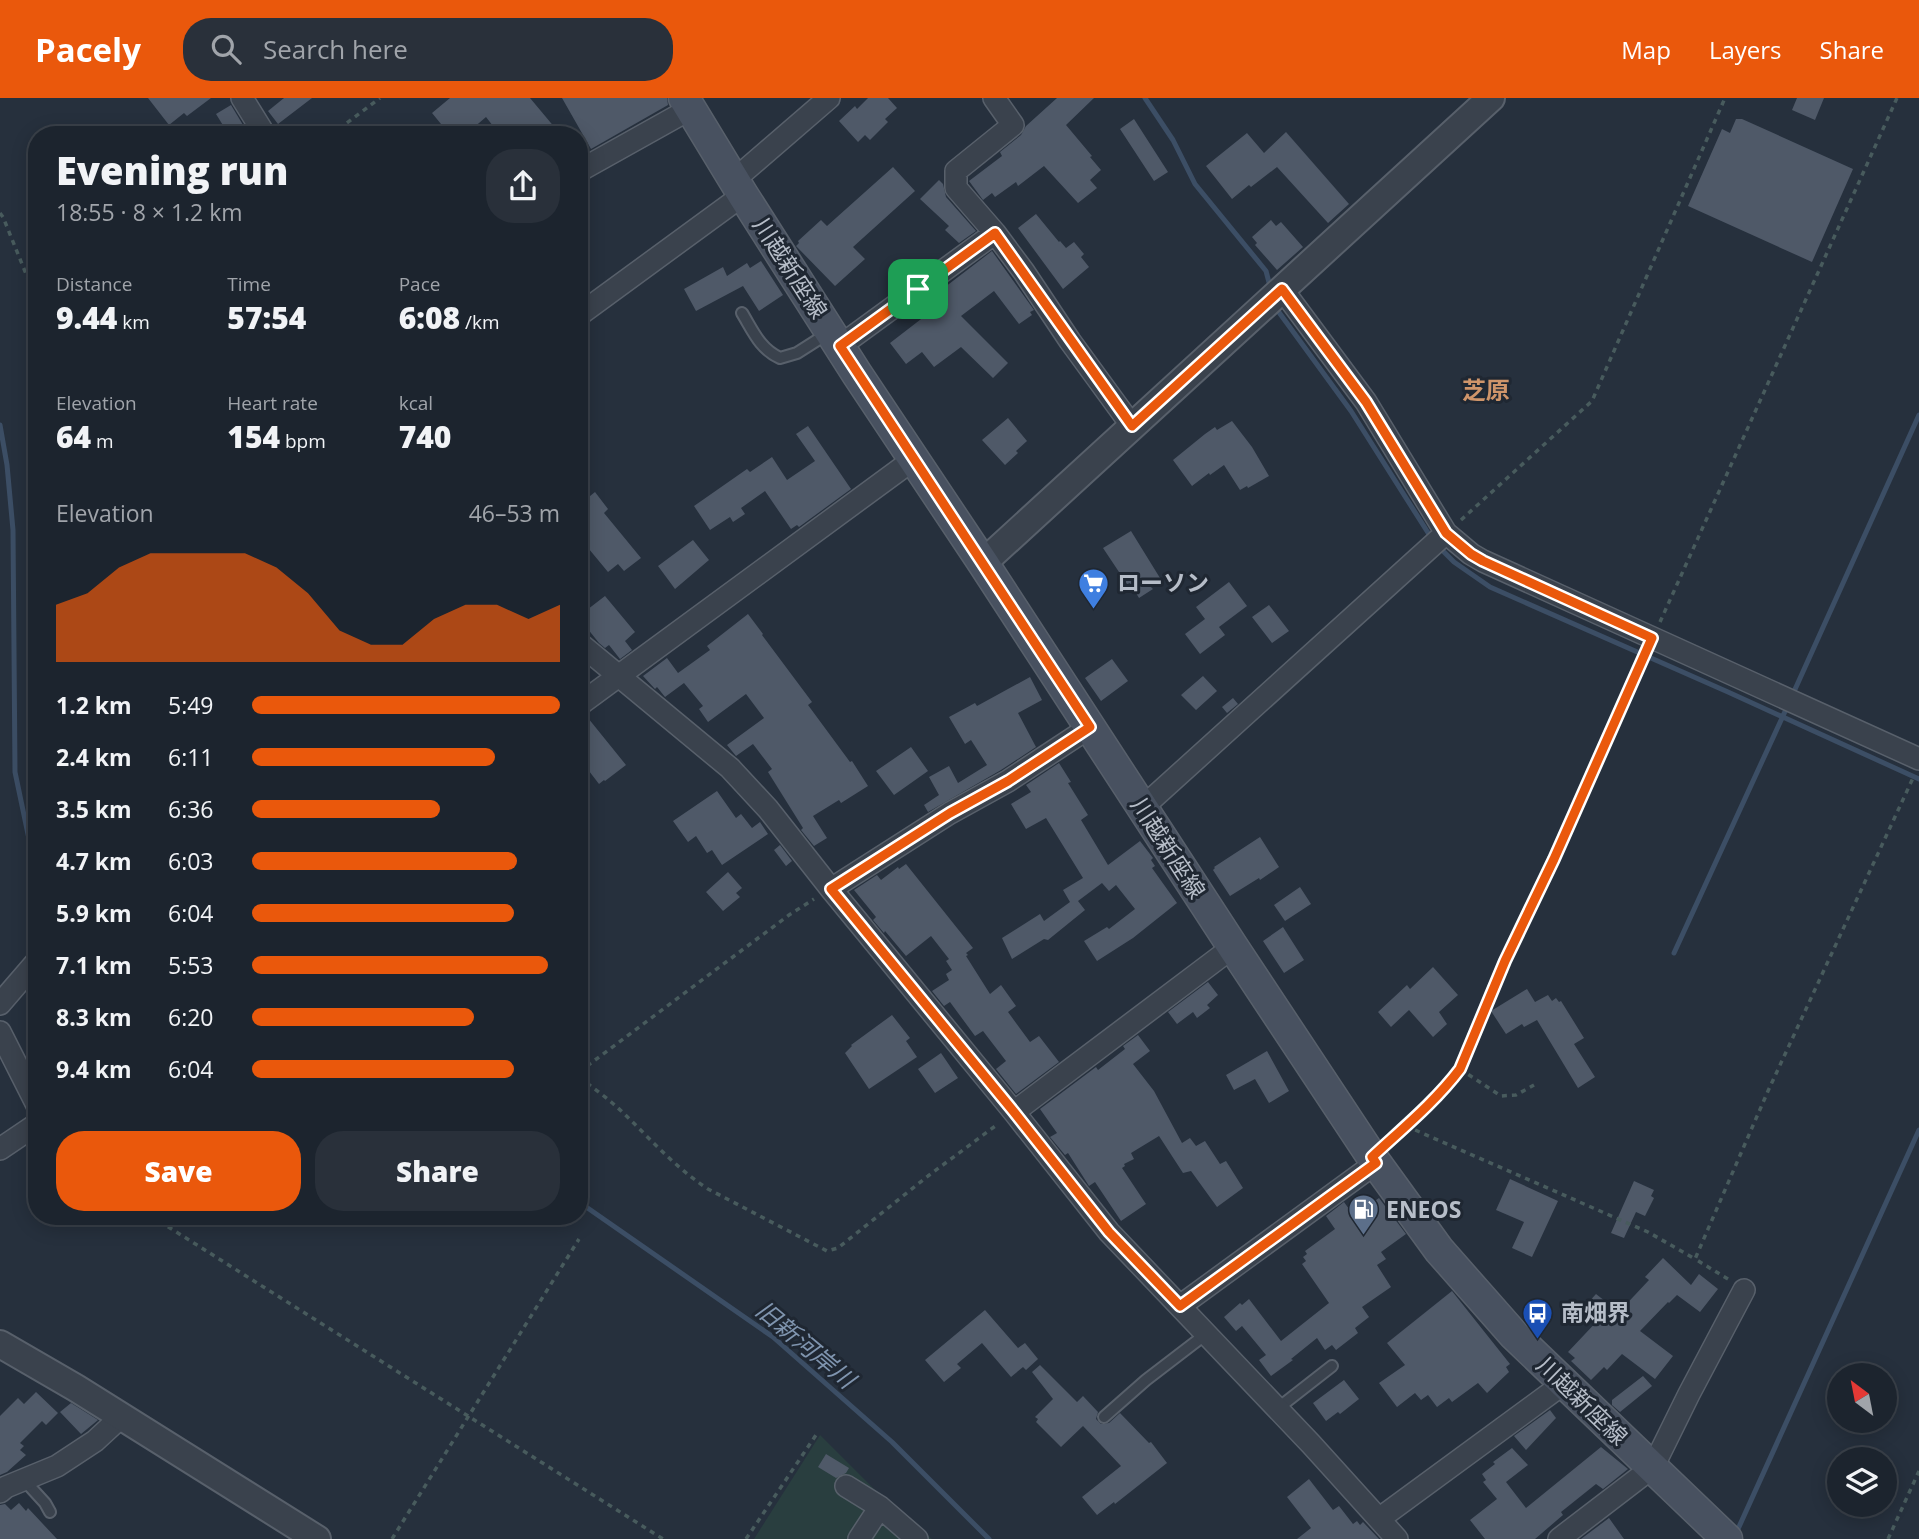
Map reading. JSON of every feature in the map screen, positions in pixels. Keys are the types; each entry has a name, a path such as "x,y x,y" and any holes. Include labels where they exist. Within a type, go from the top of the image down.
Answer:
{"main road":[{"name":"川越新座線","path":"687,103 835,339 1233,947 1374,1160 1439,1250 1514,1335 1727,1539"}],"street":[{"path":"242,98 259,126"},
{"path":"588,308 738,188 829,98"},
{"path":"994,98 1013,125 956,171 956,188 995,233 1132,426"},
{"path":"983,563 1492,98"},
{"path":"588,165 687,103"},
{"path":"835,339 995,233"},
{"path":"1282,289 1366,402 1446,533 1471,554 1652,638 1916,768"},
{"path":"588,698 914,460"},
{"path":"1142,808 1446,533"},
{"path":"588,651 730,768 768,810 1109,1232 1397,1539"},
{"path":"831,889 950,813 1008,781 1090,727"},
{"path":"1014,1112 1233,947"},
{"path":"0,1004 28,971"},
{"path":"0,1032 28,1087"},
{"path":"0,1149 28,1131"},
{"path":"1180,1306 1374,1160"},
{"path":"1559,1539 1653,1467 1744,1290"},
{"path":"0,1344 317,1539"},
{"path":"1379,1518 1563,1384"},
{"path":"0,1492 57,1466 95,1441 121,1417"},
{"path":"846,1486 880,1507 917,1539"},
{"path":"859,1539 880,1507"}],"lane":[{"path":"743,313 769,353 780,358 835,339"},
{"path":"1104,1417 1146,1380 1206,1334"},
{"path":"1277,1409 1332,1366"},
{"path":"24,1480 50,1512"}],"path":[{"path":"343,126 380,98"},
{"path":"1446,533 1592,401 1725,98"},
{"path":"1374,1160 1449,1084 1460,1069 1505,961 1554,859 1897,98"},
{"path":"0,213 28,279"},
{"path":"1695,1259 1768,1091 1916,768"},
{"path":"588,1068 789,915 831,889"},
{"path":"1460,1069 1501,1096 1516,1095 1534,1085"},
{"path":"588,1083 689,1177 827,1251 838,1248 1014,1112"},
{"path":"1406,1126 1648,1232 1744,1290"},
{"path":"165,1225 663,1539"},
{"path":"392,1539 579,1238"},
{"path":"746,1539 816,1435"},
{"path":"1888,1539 1919,1471"}],"green space":[{"path":"820,1435 891,1506 932,1539 754,1539"}],"building":[{"path":"148,98 211,98 187,116 184,113 169,125"},
{"path":"284,98 312,98 278,124 268,111"},
{"path":"450,98 530,98 553,126 493,126 486,117 476,126 438,126 441,124 432,113"},
{"path":"562,98 667,98 668,105 591,149 588,144 588,126 578,126"},
{"path":"868,98 888,98 897,108 885,119 888,122 870,140 865,135 858,142 839,121"},
{"path":"1057,98 1094,98 1066,125 1101,170 1090,180 1097,188 1078,203 1044,166 1018,186 1016,182 995,197 992,193 983,200 969,181 1002,156 1000,152 1021,135 1026,126"},
{"path":"1797,98 1824,98 1815,120 1792,110"},
{"path":"231,105 244,126 223,126 216,114"},
{"path":"1134,119 1168,172 1154,181 1120,129"},
{"path":"1736,119 1742,119 1853,169 1812,262 1688,206 1722,129 1730,133"},
{"path":"1286,132 1349,204 1328,223 1277,167 1232,199 1206,166 1247,133 1264,153"},
{"path":"893,167 915,191 853,247 865,259 835,286 796,246 798,241 821,220 827,226"},
{"path":"939,180 943,184 946,197 976,231 959,243 945,230 949,226 920,199"},
{"path":"1036,214 1066,248 1074,242 1084,254 1081,257 1089,267 1063,289 1018,228"},
{"path":"1271,220 1276,226 1281,222 1303,247 1277,270 1255,245 1257,243 1252,237"},
{"path":"992,251 1034,310 1030,312 1032,315 1019,324 994,291 961,316 1008,363 993,378 961,347 934,367 922,352 906,364 890,343 938,306 932,297"},
{"path":"761,261 783,295 759,311 743,286 696,311 684,289 723,267 727,276 747,263 750,268"},
{"path":"1008,418 1027,441 1005,465 982,440"},
{"path":"1232,421 1269,476 1240,490 1224,465 1192,486 1173,460 1215,427 1217,430"},
{"path":"808,426 851,489 799,527 797,525 791,529 765,491 741,508 745,514 733,522 730,517 710,530 694,506 747,469 750,472 772,457 787,480 815,461 796,434"},
{"path":"595,492 608,509 604,513 641,558 624,571 618,564 608,572 588,548 588,498"},
{"path":"1131,531 1160,578 1150,586 1153,589 1139,598 1103,548"},
{"path":"693,540 709,560 675,589 658,566"},
{"path":"1229,582 1247,606 1219,627 1225,635 1200,654 1185,634 1205,619 1196,607"},
{"path":"605,596 635,632 625,641 632,650 620,659 609,645 605,648 599,643 588,629 588,609"},
{"path":"1269,605 1289,631 1272,643 1252,617"},
{"path":"748,614 812,702 808,705 868,786 813,816 827,838 814,846 801,830 803,828 768,772 772,769 753,744 736,756 727,745 764,718 746,694 708,722 699,709 703,706 684,683 665,697 643,676 667,658 678,673 710,650 707,646"},
{"path":"1112,659 1128,681 1101,701 1085,678"},
{"path":"1203,676 1217,691 1196,710 1181,695"},
{"path":"1030,677 1042,700 1018,713 1036,747 928,812 924,805 939,795 929,777 949,766 958,783 987,765 971,740 965,744 949,717 975,703 977,706"},
{"path":"1233,698 1238,704 1227,713 1222,707"},
{"path":"588,718 626,765 599,784 588,770"},
{"path":"911,747 928,771 894,795 876,771"},
{"path":"1059,763 1088,815 1081,820 1108,865 1140,841 1153,858 1151,860 1155,866 1152,868 1177,903 1133,938 1097,961 1084,941 1107,927 1109,929 1135,909 1116,885 1109,891 1102,883 1078,901 1085,910 1048,940 1044,939 1012,959 1002,938 1040,914 1044,921 1070,902 1063,890 1083,878 1046,818 1026,829 1011,804 1031,792 1026,785"},
{"path":"717,791 736,818 741,814 752,828 760,822 768,834 722,865 712,850 707,853 696,836 688,842 673,821"},
{"path":"1260,837 1279,867 1230,896 1213,870 1214,867"},
{"path":"780,845 792,861 786,866 774,850"},
{"path":"906,864 973,948 966,956 990,994 1001,985 1016,1006 1008,1012 1030,1042 1039,1036 1059,1062 1016,1094 996,1069 1006,1061 983,1031 975,1036 950,1002 944,1006 932,991 949,980 946,974 952,970 946,961 949,959 931,936 906,956 873,920 876,917 854,890 877,875 881,880"},
{"path":"728,872 742,888 736,893 740,897 723,911 706,892"},
{"path":"1300,887 1311,904 1285,921 1274,905"},
{"path":"1283,927 1304,960 1284,973 1263,941"},
{"path":"1433,967 1458,995 1439,1012 1447,1024 1433,1037 1409,1010 1391,1027 1378,1012 1407,985 1410,989"},
{"path":"1208,982 1218,995 1207,1005 1210,1008 1197,1018 1193,1012 1177,1024 1168,1012"},
{"path":"1527,989 1535,1002 1548,995 1552,1001 1556,998 1561,1001 1584,1038 1574,1044 1595,1077 1578,1088 1537,1020 1524,1027 1522,1024 1506,1034 1491,1011"},
{"path":"892,1015 910,1038 906,1041 917,1057 869,1089 845,1053 851,1045"},
{"path":"1138,1035 1150,1051 1133,1064 1154,1091 1182,1143 1190,1138 1196,1146 1205,1141 1220,1164 1226,1161 1243,1188 1217,1207 1191,1171 1183,1173 1159,1136 1131,1153 1134,1159 1122,1168 1146,1204 1121,1221 1095,1182 1089,1186 1068,1153 1065,1155 1050,1137 1057,1133 1040,1109 1096,1067 1098,1070"},
{"path":"1267,1051 1289,1091 1269,1103 1255,1079 1234,1090 1226,1075"},
{"path":"941,1053 958,1078 935,1093 918,1069"},
{"path":"1510,1179 1558,1201 1532,1257 1512,1248 1524,1222 1496,1210"},
{"path":"1634,1181 1654,1190 1651,1196 1654,1198 1645,1216 1636,1212 1624,1238 1611,1233"},
{"path":"1379,1198 1406,1234 1381,1252 1386,1259 1377,1265 1391,1287 1362,1307 1369,1317 1355,1328 1358,1333 1336,1350 1332,1345 1325,1350 1317,1338 1271,1376 1259,1360 1266,1355 1242,1326 1236,1331 1224,1317 1249,1299 1281,1341 1329,1303 1302,1264 1306,1261 1303,1257 1307,1254 1305,1251 1335,1229 1326,1216 1344,1202 1354,1216"},
{"path":"1663,1258 1691,1285 1699,1274 1718,1289 1700,1312 1677,1295 1640,1331 1673,1356 1655,1379 1622,1354 1607,1370 1604,1367 1591,1380 1571,1361 1575,1358 1568,1352 1601,1317 1586,1305 1596,1294 1619,1312 1649,1280 1645,1277"},
{"path":"1452,1291 1510,1364 1506,1367 1509,1372 1487,1393 1478,1383 1452,1402 1449,1398 1437,1407 1428,1395 1421,1400 1415,1393 1397,1407 1379,1383 1405,1365 1387,1343"},
{"path":"985,1310 1018,1348 1025,1343 1038,1359 1026,1370 1023,1367 1011,1377 982,1343 957,1364 961,1368 944,1382 925,1360"},
{"path":"1040,1365 1077,1402 1083,1396 1098,1412 1096,1419 1101,1424 1109,1423 1120,1413 1151,1442 1167,1463 1097,1515 1082,1497 1121,1466 1083,1426 1061,1447 1036,1422 1038,1419 1035,1417 1053,1399 1032,1372"},
{"path":"1643,1376 1652,1386 1620,1412 1612,1405 1612,1400"},
{"path":"1344,1380 1359,1399 1326,1421 1313,1403"},
{"path":"36,1392 58,1413 46,1425 42,1421 20,1443 24,1446 20,1450 26,1455 0,1475 0,1416 18,1398 24,1404"},
{"path":"71,1403 98,1420 81,1434 60,1412"},
{"path":"1550,1410 1556,1418 1526,1450 1514,1436"},
{"path":"1601,1447 1628,1469 1603,1489 1596,1484 1561,1512 1563,1515 1535,1539 1485,1539 1470,1520 1497,1499 1483,1482 1486,1480 1482,1474 1512,1448 1528,1465 1506,1482 1526,1508"},
{"path":"826,1454 849,1468 846,1473 836,1478 818,1467"},
{"path":"1309,1479 1333,1510 1339,1506 1353,1524 1357,1521 1360,1525 1363,1522 1379,1539 1297,1539 1311,1528 1287,1497"},
{"path":"19,1503 26,1511 28,1508 57,1539 0,1539 0,1505 5,1504 11,1510"},
{"path":"1609,1518 1624,1539 1581,1539"}],"waterway":[{"path":"1145,98 1173,140 1195,184 1266,271 1271,290"},
{"path":"1276,306 1351,411 1432,539"},
{"path":"1792,696 1919,415"},
{"name":"旧新河岸川","path":"0,425 13,530 15,772 28,834"},
{"path":"1438,546 1454,562 1490,587 1919,779"},
{"path":"1674,953 1788,705"},
{"path":"1738,1529 1919,1130"},
{"name":"旧新河岸川","path":"588,1208 773,1337 892,1442 989,1539"}],"place":[{"name":"ローソン","path":"1094,610"},
{"name":"ENEOS","path":"1363,1237"},
{"name":"南畑界","path":"1538,1340"}],"district":[{"name":"芝原","path":"1486,391"}],"route":[{"path":"995,233 1132,426 1282,289 1366,402 1446,533 1483,561 1652,638 1600,759 1505,961 1460,1069 1426,1107 1372,1157 1376,1163 1180,1306 1109,1232 831,889 950,813 1008,781 1090,727 840,346 918,289 995,233"}]}
